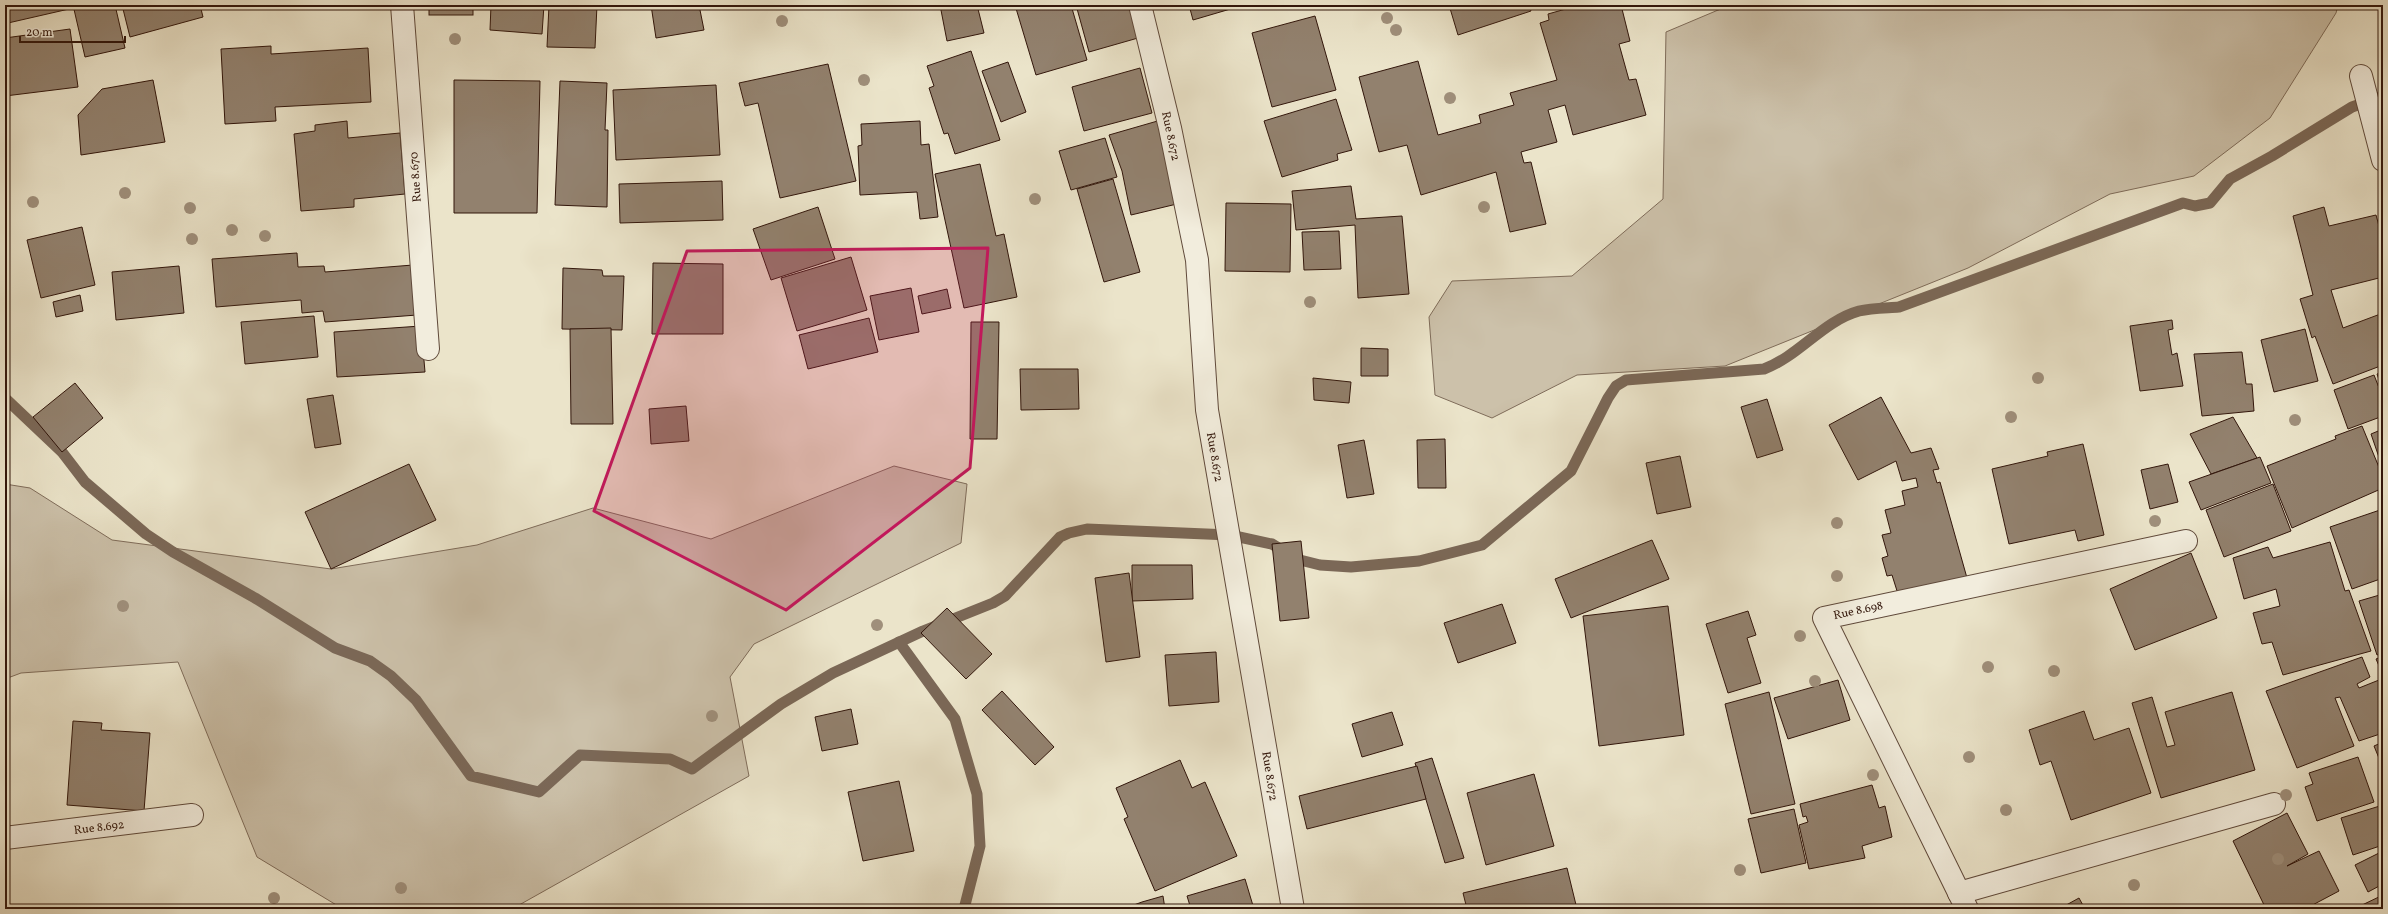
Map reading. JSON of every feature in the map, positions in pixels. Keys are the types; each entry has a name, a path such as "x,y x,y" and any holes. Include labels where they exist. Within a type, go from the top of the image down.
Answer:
{"street":[{"name":"Rue 8.670","path":"402,5 428,349"},
{"name":"Rue 8.672","path":"1140,5 1170,128 1197,260 1207,410 1244,615 1293,909"},
{"path":"2361,76 2383,160"},
{"name":"Rue 8.698","path":"1963,901 1824,618 2186,541"},
{"path":"1963,901 2274,804"},
{"name":"Rue 8.692","path":"5,838 192,815"}],"highlighted area":[{"path":"988,248 970,468 786,610 594,511 687,251"}],"shaded area":[{"path":"1730,5 2338,5 2336,13 2270,118 2194,176 2110,194 1968,268 1725,366 1577,375 1492,418 1435,395 1429,317 1452,281 1572,276 1663,199 1666,32"},
{"path":"894,466 967,484 961,543 754,644 730,677 749,776 512,909 343,909 257,857 178,662 21,673 5,679 5,484 30,488 112,540 331,569 477,545 593,508 711,539"}],"building":[{"path":"5,5 68,5 69,9 8,23"},
{"path":"73,5 115,5 125,48 85,57"},
{"path":"122,5 200,5 203,17 130,37"},
{"path":"429,5 473,5 473,15 429,15"},
{"path":"491,5 544,5 542,34 490,30"},
{"path":"549,5 597,5 595,48 547,47"},
{"path":"651,5 699,5 704,30 656,38"},
{"path":"940,5 977,5 984,33 947,41"},
{"path":"1015,5 1071,5 1087,60 1036,75"},
{"path":"1076,5 1136,5 1145,36 1089,52"},
{"path":"1189,5 1244,5 1193,20"},
{"path":"1449,5 1529,5 1531,11 1458,35"},
{"path":"1580,5 1621,5 1630,41 1619,44 1629,80 1636,79 1646,115 1573,135 1565,105 1548,110 1557,142 1521,152 1524,163 1531,162 1546,224 1510,232 1496,172 1421,195 1407,145 1379,152 1359,77 1418,61 1438,135 1481,123 1479,115 1514,105 1510,93 1557,80 1540,23 1549,20 1548,14"},
{"path":"1315,16 1336,90 1272,107 1252,33"},
{"path":"70,29 78,87 5,96 5,38"},
{"path":"271,46 271,54 368,48 371,102 275,107 276,121 225,124 221,49"},
{"path":"971,51 1000,140 955,154 948,133 944,134 929,88 934,86 927,66"},
{"path":"1008,62 1026,112 1001,122 982,71"},
{"path":"828,64 856,181 780,198 758,103 745,106 739,83"},
{"path":"1140,68 1152,113 1084,131 1072,87"},
{"path":"153,80 165,142 81,155 78,115 102,89"},
{"path":"454,80 540,81 537,213 454,213"},
{"path":"560,81 607,83 605,130 608,130 607,207 555,205"},
{"path":"716,85 720,155 616,160 613,90"},
{"path":"1336,99 1352,150 1337,154 1338,160 1282,177 1264,121"},
{"path":"1161,120 1181,203 1131,215 1122,171 1109,135"},
{"path":"347,121 348,138 400,133 405,194 354,199 354,207 301,211 294,134 315,131 315,125"},
{"path":"920,121 921,145 929,144 938,217 920,219 917,192 860,195 858,146 862,145 861,124"},
{"path":"1105,138 1117,177 1071,190 1059,151"},
{"path":"980,164 996,236 1004,234 1017,297 964,308 935,174"},
{"path":"1113,179 1140,272 1104,282 1077,189"},
{"path":"722,181 723,220 620,223 619,184"},
{"path":"1351,186 1356,219 1402,216 1409,294 1358,298 1355,225 1296,230 1292,191"},
{"path":"1226,203 1291,204 1290,272 1225,271"},
{"path":"818,207 835,259 771,280 753,229"},
{"path":"2324,207 2329,226 2376,215 2383,241 2383,277 2331,290 2343,328 2383,313 2383,365 2333,384 2315,336 2312,338 2300,299 2313,295 2293,216"},
{"path":"82,227 95,285 41,298 27,240"},
{"path":"1339,231 1341,269 1304,270 1302,232"},
{"path":"297,253 298,267 324,266 325,272 413,265 417,315 325,322 323,311 302,313 301,300 216,307 212,259"},
{"path":"851,257 867,310 797,331 781,278"},
{"path":"653,263 723,264 723,334 652,334"},
{"path":"179,266 184,313 116,320 112,272"},
{"path":"563,268 602,270 603,276 624,276 622,330 562,329"},
{"path":"911,288 919,332 879,340 870,296"},
{"path":"947,289 951,308 922,314 918,296"},
{"path":"80,295 83,311 56,317 53,302"},
{"path":"314,316 318,357 245,364 241,322"},
{"path":"869,318 878,352 808,369 799,335"},
{"path":"2172,320 2173,329 2168,330 2172,355 2177,353 2183,386 2140,391 2130,326"},
{"path":"971,322 999,322 997,439 970,439"},
{"path":"421,326 425,372 337,377 334,332"},
{"path":"611,328 613,424 571,424 570,329"},
{"path":"2305,329 2318,381 2274,392 2261,340"},
{"path":"1361,348 1388,349 1388,376 1361,376"},
{"path":"2242,352 2246,384 2252,384 2254,411 2202,416 2194,354"},
{"path":"1020,369 1078,369 1079,409 1021,410"},
{"path":"2383,372 2383,391 2377,374"},
{"path":"2374,375 2383,398 2383,416 2348,429 2334,390"},
{"path":"1313,378 1351,382 1349,403 1314,400"},
{"path":"75,383 103,418 62,452 33,417"},
{"path":"333,395 341,444 315,448 307,399"},
{"path":"1881,397 1911,453 1931,448 1939,469 1933,470 1937,483 1940,482 1967,578 1898,594 1892,575 1887,576 1882,558 1888,556 1882,535 1891,533 1885,510 1905,505 1902,491 1918,487 1916,478 1902,481 1896,461 1858,480 1829,425"},
{"path":"1767,399 1783,450 1757,458 1741,407"},
{"path":"686,406 689,441 651,444 649,409"},
{"path":"2233,417 2257,458 2211,474 2190,434"},
{"path":"2362,426 2383,477 2383,488 2292,528 2267,466 2336,439 2335,436"},
{"path":"2383,429 2383,469 2371,434"},
{"path":"1445,439 1446,488 1418,488 1417,440"},
{"path":"1364,440 1374,494 1347,498 1338,445"},
{"path":"2083,444 2104,535 2078,541 2075,530 2009,544 1992,469 2048,456 2047,452"},
{"path":"1680,456 1691,507 1657,514 1646,463"},
{"path":"2260,457 2271,483 2201,510 2189,482"},
{"path":"409,464 436,520 331,569 305,512"},
{"path":"2168,464 2178,502 2150,509 2141,470"},
{"path":"2273,484 2291,531 2224,557 2206,510"},
{"path":"2380,510 2383,516 2383,578 2352,589 2330,527"},
{"path":"1652,540 1669,579 1571,618 1555,579"},
{"path":"1301,541 1309,618 1280,621 1272,544"},
{"path":"2330,542 2345,591 2349,590 2371,651 2283,675 2272,642 2262,644 2253,613 2280,606 2276,589 2244,599 2233,558 2268,547 2273,558"},
{"path":"2191,553 2217,618 2135,650 2110,589"},
{"path":"1132,565 1192,565 1193,599 1132,601"},
{"path":"1129,573 1140,657 1106,662 1095,578"},
{"path":"2383,594 2383,653 2377,655 2359,601"},
{"path":"1502,604 1516,643 1458,663 1444,623"},
{"path":"1668,606 1684,735 1599,746 1583,616"},
{"path":"947,608 992,654 966,679 921,633"},
{"path":"1748,611 1756,635 1747,638 1761,683 1728,693 1706,624"},
{"path":"1216,652 1219,702 1169,706 1165,655"},
{"path":"2383,656 2383,675 2376,659"},
{"path":"2362,657 2370,677 2357,684 2359,688 2379,680 2383,688 2383,733 2359,741 2340,697 2335,698 2354,746 2297,768 2266,691"},
{"path":"1838,680 1850,720 1788,739 1774,698"},
{"path":"1002,691 1054,747 1035,765 982,710"},
{"path":"1769,692 1795,804 1751,814 1725,704"},
{"path":"2232,692 2255,770 2161,798 2132,703 2152,697 2167,747 2175,745 2165,712"},
{"path":"851,709 858,744 822,751 815,717"},
{"path":"2084,711 2094,740 2129,728 2151,793 2071,820 2051,761 2040,765 2029,730"},
{"path":"1392,712 1403,745 1362,757 1352,724"},
{"path":"73,721 102,723 101,730 150,733 144,811 67,805"},
{"path":"2383,742 2383,768 2374,746"},
{"path":"2358,757 2374,802 2317,821 2305,787 2313,784 2309,773"},
{"path":"1432,758 1464,858 1445,863 1415,763"},
{"path":"1180,760 1192,788 1205,782 1237,856 1155,891 1124,819 1128,817 1116,788"},
{"path":"1417,766 1426,799 1307,829 1299,796"},
{"path":"1534,774 1554,846 1486,865 1467,793"},
{"path":"899,781 914,851 863,861 848,792"},
{"path":"1872,785 1879,808 1885,806 1892,837 1862,846 1865,858 1809,869 1799,825 1808,822 1806,816 1803,817 1800,804"},
{"path":"2383,805 2383,845 2353,855 2341,818"},
{"path":"1794,809 1806,863 1761,873 1748,819"},
{"path":"2287,813 2308,854 2287,866 2319,851 2339,891 2305,909 2266,909 2233,841"},
{"path":"2383,851 2383,884 2368,892 2355,865"},
{"path":"1567,868 1577,909 1467,909 1463,893"},
{"path":"1245,879 1254,909 1191,909 1187,896"},
{"path":"2383,895 2383,909 2362,909 2360,906"},
{"path":"1163,896 1165,909 1123,909 1142,902"},
{"path":"2079,898 2085,909 2059,909"}],"waterway":[{"path":"5,400 6,399 62,452 85,482 146,534 173,552 255,598 335,648 370,661 391,676 416,700 471,776 539,792 580,755 670,759 692,769 781,704 833,673 923,631 993,603 1005,596 1060,537 1069,533 1087,529 1230,535 1272,544 1296,559 1320,565 1351,567 1419,561 1482,545 1571,471 1608,398 1616,386 1626,380 1764,369 1789,356 1834,322 1859,311 1899,307 2183,203 2195,206 2210,203 2230,179 2272,156 2352,107 2383,96"},
{"path":"899,642 955,719 977,794 980,846 964,909"}]}
